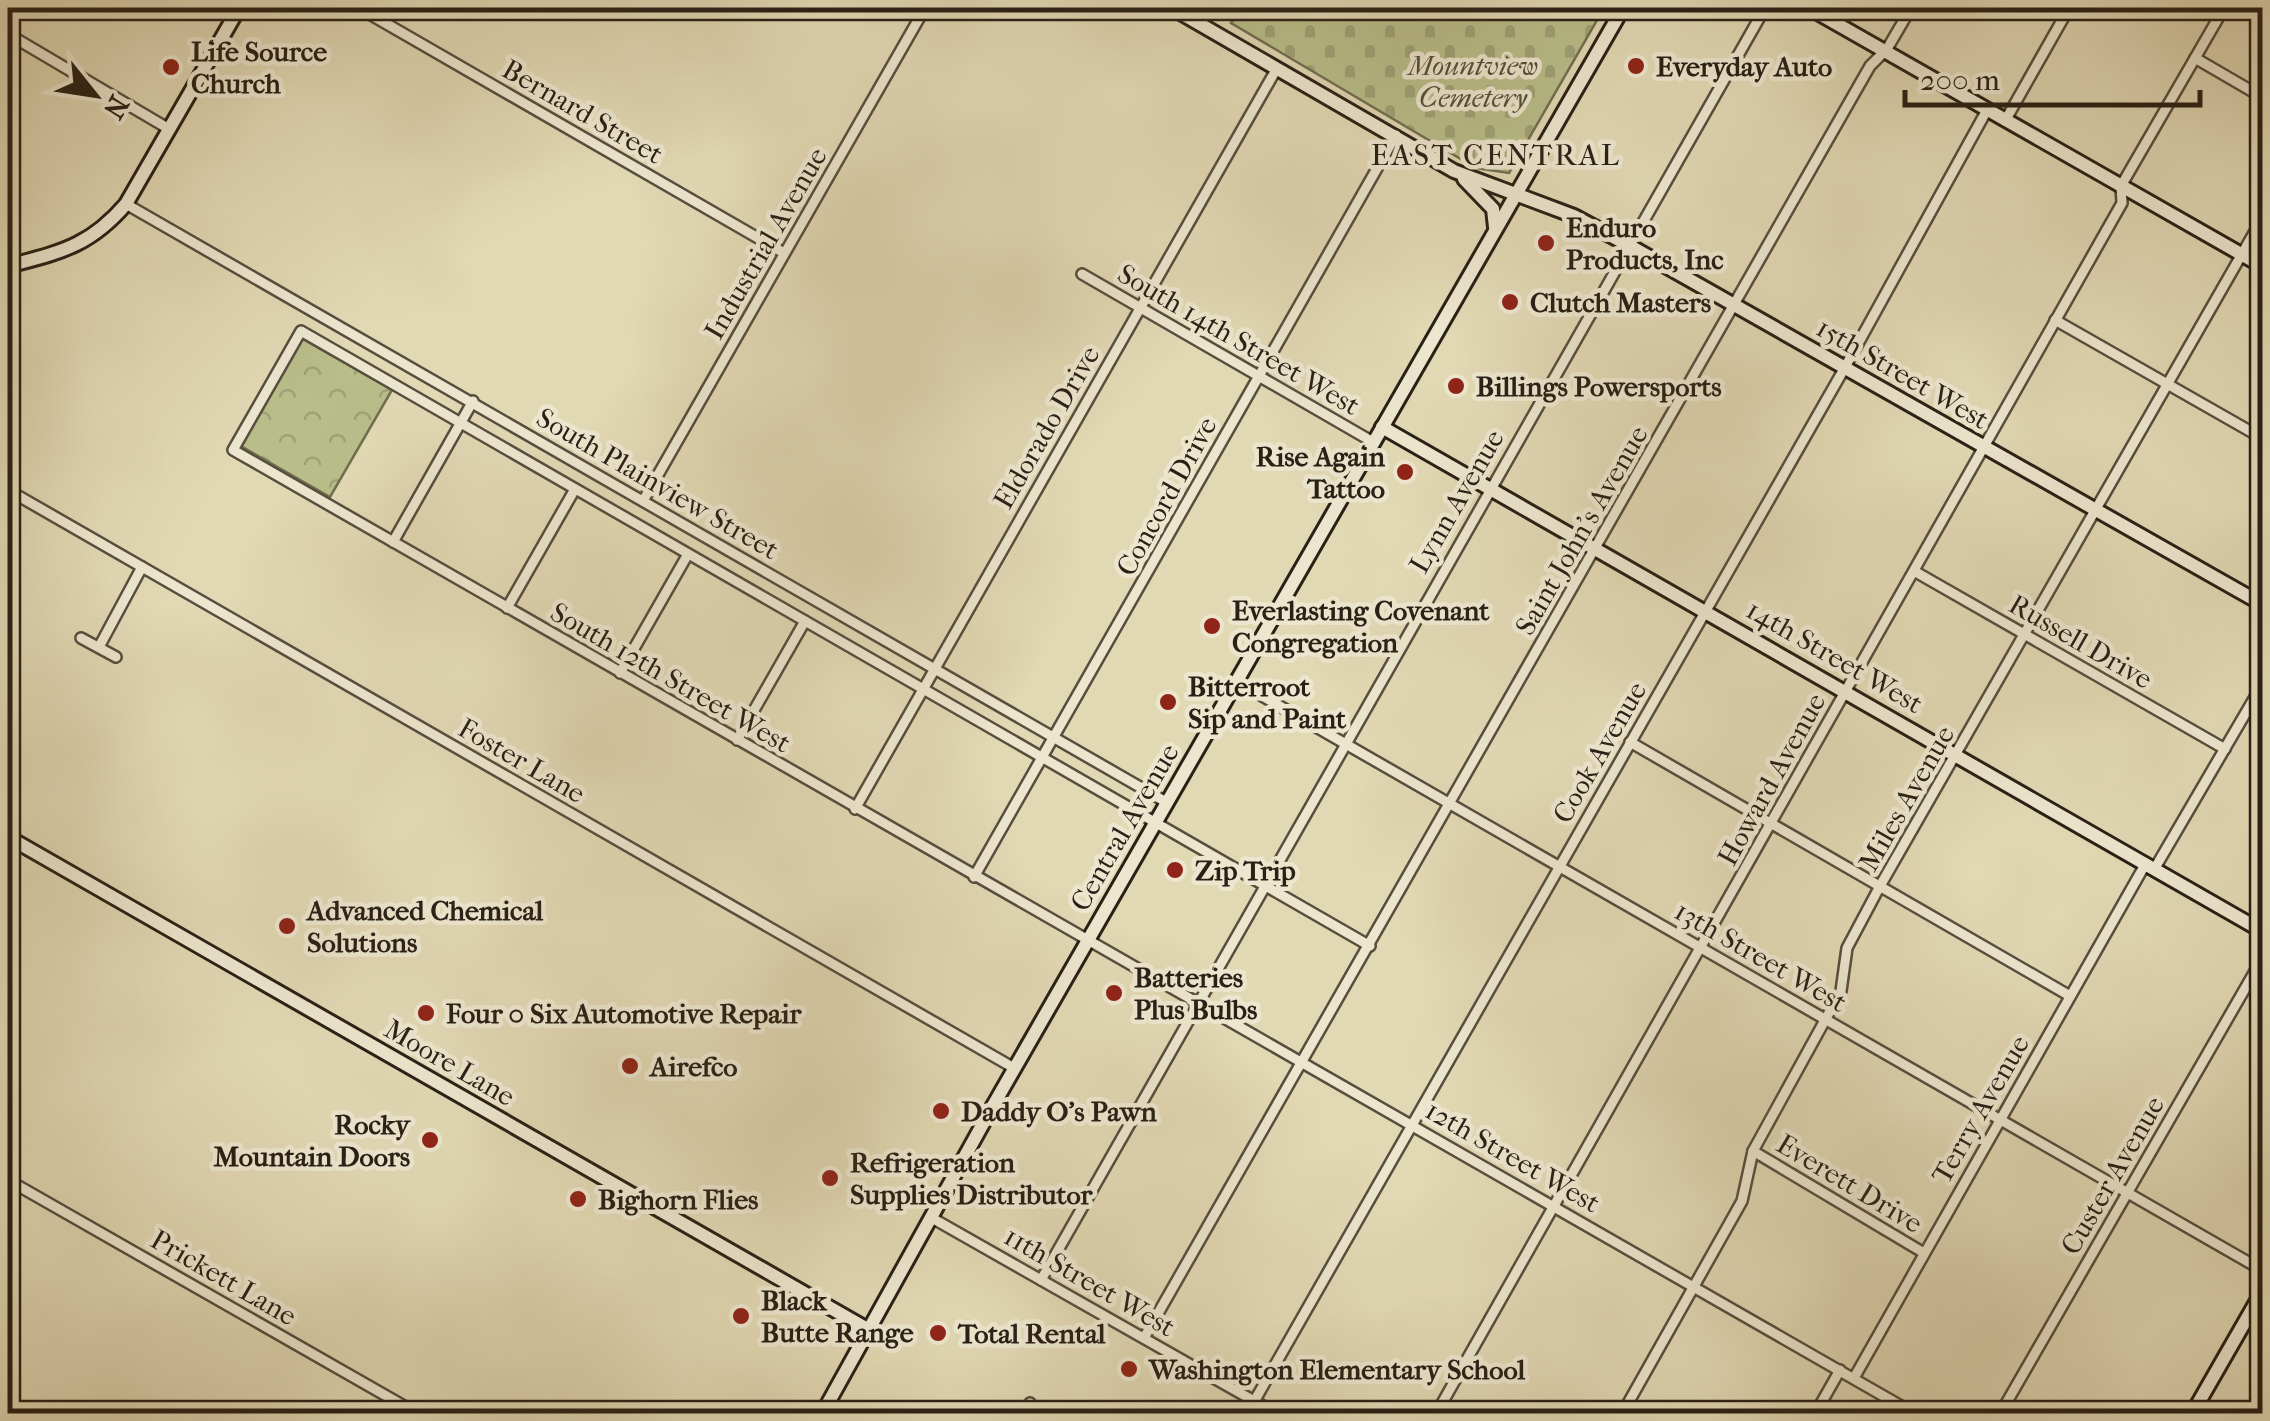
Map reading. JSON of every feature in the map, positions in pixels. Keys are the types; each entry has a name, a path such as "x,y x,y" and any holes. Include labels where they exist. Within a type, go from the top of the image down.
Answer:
{"street":[{"path":"8,266 71,249 94,237 126,204 240,8"},
{"name":"Bernard Street","path":"358,8 784,253"},
{"name":"Industrial Avenue","path":"643,500 925,8"},
{"path":"1172,8 1454,171 1493,208 1495,226 1490,238"},
{"name":"Central Avenue","path":"822,1414 1154,822 1623,8"},
{"name":"Lynn Avenue","path":"1041,1280 1195,1002 1765,8"},
{"path":"1808,8 2262,266"},
{"name":"Saint John's Avenue","path":"1144,1338 1870,66 1887,50 1911,8"},
{"path":"2005,120 2070,8"},
{"name":"Howard Avenue","path":"1436,1414 2122,203 2121,186 2224,8"},
{"path":"8,34 170,129"},
{"path":"2195,58 2262,96"},
{"name":"Eldorado Drive","path":"856,809 1277,68"},
{"name":"Cook Avenue","path":"1247,1414 1844,369 1986,110"},
{"name":"Concord Drive","path":"974,877 1396,135"},
{"name":"15th Street West","path":"1454,171 1574,216 1630,246 2262,604"},
{"name":"South Plainview Street","path":"126,204 1166,802"},
{"name":"Miles Avenue","path":"1622,1414 1742,1200 1753,1151 1841,990 1847,948 1880,886 2027,636 2262,220"},
{"name":"South 14th Street West","path":"1082,274 1373,442"},
{"path":"2055,320 2262,438"},
{"name":"South Plainview Street","path":"233,450 301,332 1370,946"},
{"path":"393,542 473,401"},
{"name":"14th Street West","path":"1382,426 2262,930"},
{"name":"South 12th Street West","path":"233,450 1087,942"},
{"path":"507,608 576,489"},
{"name":"Foster Lane","path":"8,490 1014,1068"},
{"path":"620,673 688,554"},
{"path":"99,647 142,568"},
{"name":"Russell Drive","path":"1914,571 2225,750"},
{"path":"736,740 805,621"},
{"path":"80,638 116,657"},
{"name":"13th Street West","path":"1236,681 2262,1270"},
{"name":"Terry Avenue","path":"1854,1378 2070,996 2262,685"},
{"path":"1630,742 2070,996"},
{"name":"Moore Lane","path":"8,837 869,1330"},
{"name":"12th Street West","path":"1087,942 1915,1414"},
{"name":"Custer Avenue","path":"2000,1414 2262,958"},
{"name":"Everett Drive","path":"1753,1151 1924,1253"},
{"name":"Prickett Lane","path":"8,1180 418,1414"},
{"name":"11th Street West","path":"932,1218 1277,1414"},
{"path":"2192,1414 2262,1292"},
{"path":"1815,1414 1840,1370"},
{"path":"1024,1414 1030,1403"}],"green space":[{"name":"Mountview Cemetery","path":"1240,8 1604,8 1509,173 1476,168 1231,23"},
{"path":"301,338 392,390 330,497 239,445"}],"place":[{"name":"Everyday Auto","path":"1636,66"},
{"name":"Life Source Church","path":"171,67"},
{"name":"Enduro Products, Inc","path":"1546,243"},
{"name":"Clutch Masters","path":"1510,302"},
{"name":"Billings Powersports","path":"1456,386"},
{"name":"Rise Again Tattoo","path":"1405,472"},
{"name":"Everlasting Covenant Congregation","path":"1212,626"},
{"name":"Bitterroot Sip and Paint","path":"1168,702"},
{"name":"Zip Trip","path":"1175,870"},
{"name":"Advanced Chemical Solutions","path":"287,926"},
{"name":"Batteries Plus Bulbs","path":"1114,993"},
{"name":"Four 0 Six Automotive Repair","path":"426,1013"},
{"name":"Airefco","path":"630,1066"},
{"name":"Daddy O's Pawn","path":"941,1111"},
{"name":"Rocky Mountain Doors","path":"430,1140"},
{"name":"Refrigeration Supplies Distributor","path":"830,1178"},
{"name":"Bighorn Flies","path":"578,1199"},
{"name":"Black Butte Range","path":"741,1316"},
{"name":"Total Rental","path":"938,1333"},
{"name":"Washington Elementary School","path":"1129,1369"}],"district":[{"name":"EAST CENTRAL","path":"1496,155"}]}
